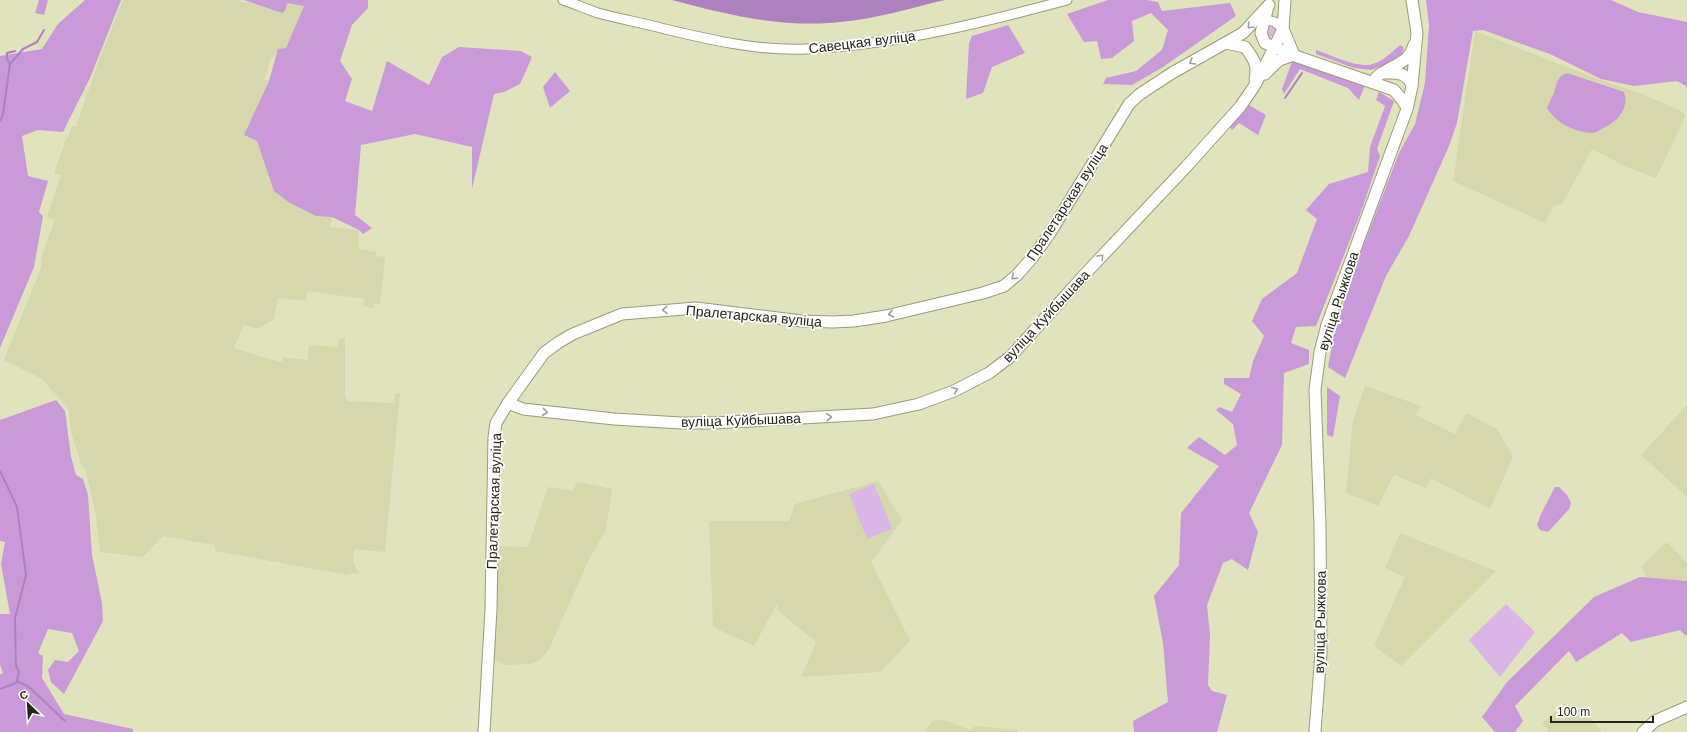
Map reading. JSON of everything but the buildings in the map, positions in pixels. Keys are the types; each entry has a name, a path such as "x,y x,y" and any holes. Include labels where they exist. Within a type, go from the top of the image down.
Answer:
{"main road":[{"name":"вуліца Куйбышава","path":"508,403 523,409 614,419 681,423 714,423 873,414 919,404 954,390 989,373 1010,357 1240,107 1254,84 1270,46 1283,29 1285,0"},
{"name":"вуліца Рыжкова","path":"1315,732 1321,652 1320,525 1315,390 1320,352 1327,324 1407,108 1412,86 1417,33 1412,0"},
{"path":"1269,2 1261,33 1270,46"},
{"name":"Пралетарская вуліца","path":"484,732 491,609 494,437 496,423 508,403 544,353 573,334 622,314 696,308 802,321 854,321 886,316 976,295 1004,286 1017,275 1032,258 1050,233 1129,104 1140,94 1172,73 1243,33 1269,2"},
{"path":"1254,84 1279,60 1294,55 1283,29"},
{"path":"1373,82 1381,73 1404,62 1411,53 1417,33"},
{"name":"Пралетарская вуліца","path":"1226,43 1254,42 1270,46 1373,82"},
{"path":"1226,43 1245,47 1251,55 1257,68 1254,84"},
{"path":"1373,82 1412,86 1409,78 1401,73 1381,73"},
{"path":"1373,82 1394,90 1407,108"},
{"path":"1643,732 1655,721 1687,707"}],"street":[{"name":"Савецкая вуліца","path":"564,0 598,13 709,39 756,47 805,49 864,44 925,34 1067,0"},
{"path":"1263,25 1268,20 1275,22 1283,29"}],"shaded area":[{"path":"39,0 48,0 44,15 35,13"},
{"path":"85,0 121,0 90,78 63,132 38,130 22,136 28,176 48,181 39,212 43,216 34,267 0,348 0,56 42,49 58,24"},
{"path":"123,0 236,0 246,3 247,1 281,13 285,11 287,3 304,6 286,48 278,49 274,58 271,57 269,68 264,79 269,81 244,135 257,141 274,191 290,203 316,216 332,217 330,227 359,230 358,249 377,252 376,256 385,257 380,305 374,303 373,308 363,306 364,299 307,291 306,301 278,298 274,319 258,329 244,325 234,348 282,362 283,357 308,360 309,345 338,347 339,339 345,338 345,396 348,401 394,403 395,393 400,393 385,552 354,549 353,563 360,574 351,573 348,575 216,551 214,545 163,536 143,557 100,552 96,515 85,468 82,467 72,435 68,408 42,379 4,360 41,268 42,255 55,219 47,217 61,175 54,173 72,126 76,127 99,60"},
{"path":"244,0 368,0 368,8 352,25 340,61 352,79 345,101 372,111 387,61 429,85 442,57 459,47 521,51 532,57 520,84 504,92 494,94 472,189 472,147 415,134 361,145 355,215 372,228 363,234 359,230 332,217 316,216 290,203 274,191 257,141 244,135 269,81 278,49 286,48 304,6 287,3 285,11 282,13"},
{"path":"672,0 945,0 853,21 797,23 755,19 713,11"},
{"path":"1108,0 1147,0 1158,2 1162,11 1230,3 1236,16 1163,67 1132,85 1103,84 1106,78 1136,71 1162,50 1168,30 1151,13 1132,21 1134,41 1112,58 1101,59 1097,41 1084,42 1067,14"},
{"path":"1426,0 1611,0 1638,12 1687,22 1687,88 1677,81 1634,86 1601,79 1550,54 1483,30 1473,31 1457,123 1449,146 1409,236 1386,276 1345,378 1328,367 1335,329 1361,252 1399,153 1415,124 1425,83 1429,25"},
{"path":"1008,25 1025,53 992,67 983,93 966,99 969,43 972,36"},
{"path":"1270,25 1274,27 1276,31 1274,35 1270,37 1266,35 1264,31 1266,27"},
{"path":"1475,31 1603,81 1640,93 1679,110 1686,115 1656,178 1629,168 1592,149 1562,204 1553,206 1545,223 1453,181"},
{"path":"1400,45 1404,48 1401,56 1389,64 1371,70 1354,68 1316,54 1316,50 1349,62 1368,65 1381,60"},
{"path":"1293,59 1365,85 1359,100 1348,88 1300,69 1284,94 1282,89"},
{"path":"555,72 570,91 550,108 543,87"},
{"path":"1567,73 1624,92 1625,104 1621,114 1613,122 1592,133 1572,129 1560,122 1547,108 1559,78"},
{"path":"1379,92 1394,101 1377,149 1380,156 1361,212 1316,326 1296,327 1291,343 1309,350 1309,364 1284,373 1282,445 1249,513 1258,532 1248,570 1232,559 1223,563 1207,605 1210,635 1208,685 1212,691 1227,695 1217,732 1134,732 1133,721 1168,702 1163,643 1154,596 1179,565 1181,513 1219,466 1187,448 1199,437 1225,455 1237,445 1233,424 1216,410 1219,407 1232,412 1241,394 1224,384 1224,378 1249,378 1253,361 1264,336 1252,321 1262,299 1297,273 1317,219 1306,210 1329,184 1368,172 1370,147 1385,106 1376,100"},
{"path":"1249,105 1266,115 1258,135 1239,123 1232,130 1229,126"},
{"path":"1365,386 1421,406 1416,415 1455,434 1466,413 1497,429 1513,456 1490,509 1431,478 1426,488 1394,475 1378,506 1346,493 1353,420"},
{"path":"1327,387 1340,396 1333,437 1327,435"},
{"path":"56,400 65,411 71,457 76,475 83,479 88,495 92,555 102,603 103,621 64,694 51,682 48,670 55,660 68,662 79,651 72,633 48,629 38,653 43,656 42,678 64,714 133,729 133,732 0,732 0,675 3,673 0,665 0,614 10,614 1,564 5,542 0,541 0,420"},
{"path":"1687,405 1687,497 1641,455"},
{"path":"878,481 902,520 871,562 910,641 880,672 801,677 816,642 777,610 778,602 754,646 713,627 709,521 789,521 795,504"},
{"path":"577,482 612,489 606,530 589,559 549,649 544,656 538,661 530,664 506,665 498,662 493,655 497,546 528,547 548,487 573,491"},
{"path":"874,484 892,529 867,539 849,494"},
{"path":"1555,487 1559,487 1567,495 1571,503 1569,509 1548,532 1540,530 1537,525"},
{"path":"1400,533 1496,571 1401,666 1374,646 1405,577 1385,568"},
{"path":"1667,542 1687,563 1687,580 1672,591 1653,591 1641,566"},
{"path":"1640,577 1687,581 1687,635 1686,636 1680,630 1631,642 1622,633 1576,662 1569,651 1515,706 1523,721 1515,732 1495,732 1482,717 1507,682 1594,597"},
{"path":"1506,604 1535,632 1500,677 1469,640"},
{"path":"1564,705 1572,714 1581,706 1602,732 1549,732 1542,723"},
{"path":"933,721 947,721 970,730 976,726 1018,730 1018,732 924,732"}],"waterway":[{"path":"0,121 3,114 10,64 23,49 37,42 44,30"},
{"path":"10,64 7,59 7,53 15,51"},
{"path":"1285,98 1302,73"},
{"path":"0,471 17,507 26,575 15,618 16,666 19,672 16,683 0,689"},
{"path":"17,681 29,687 65,721"}]}
